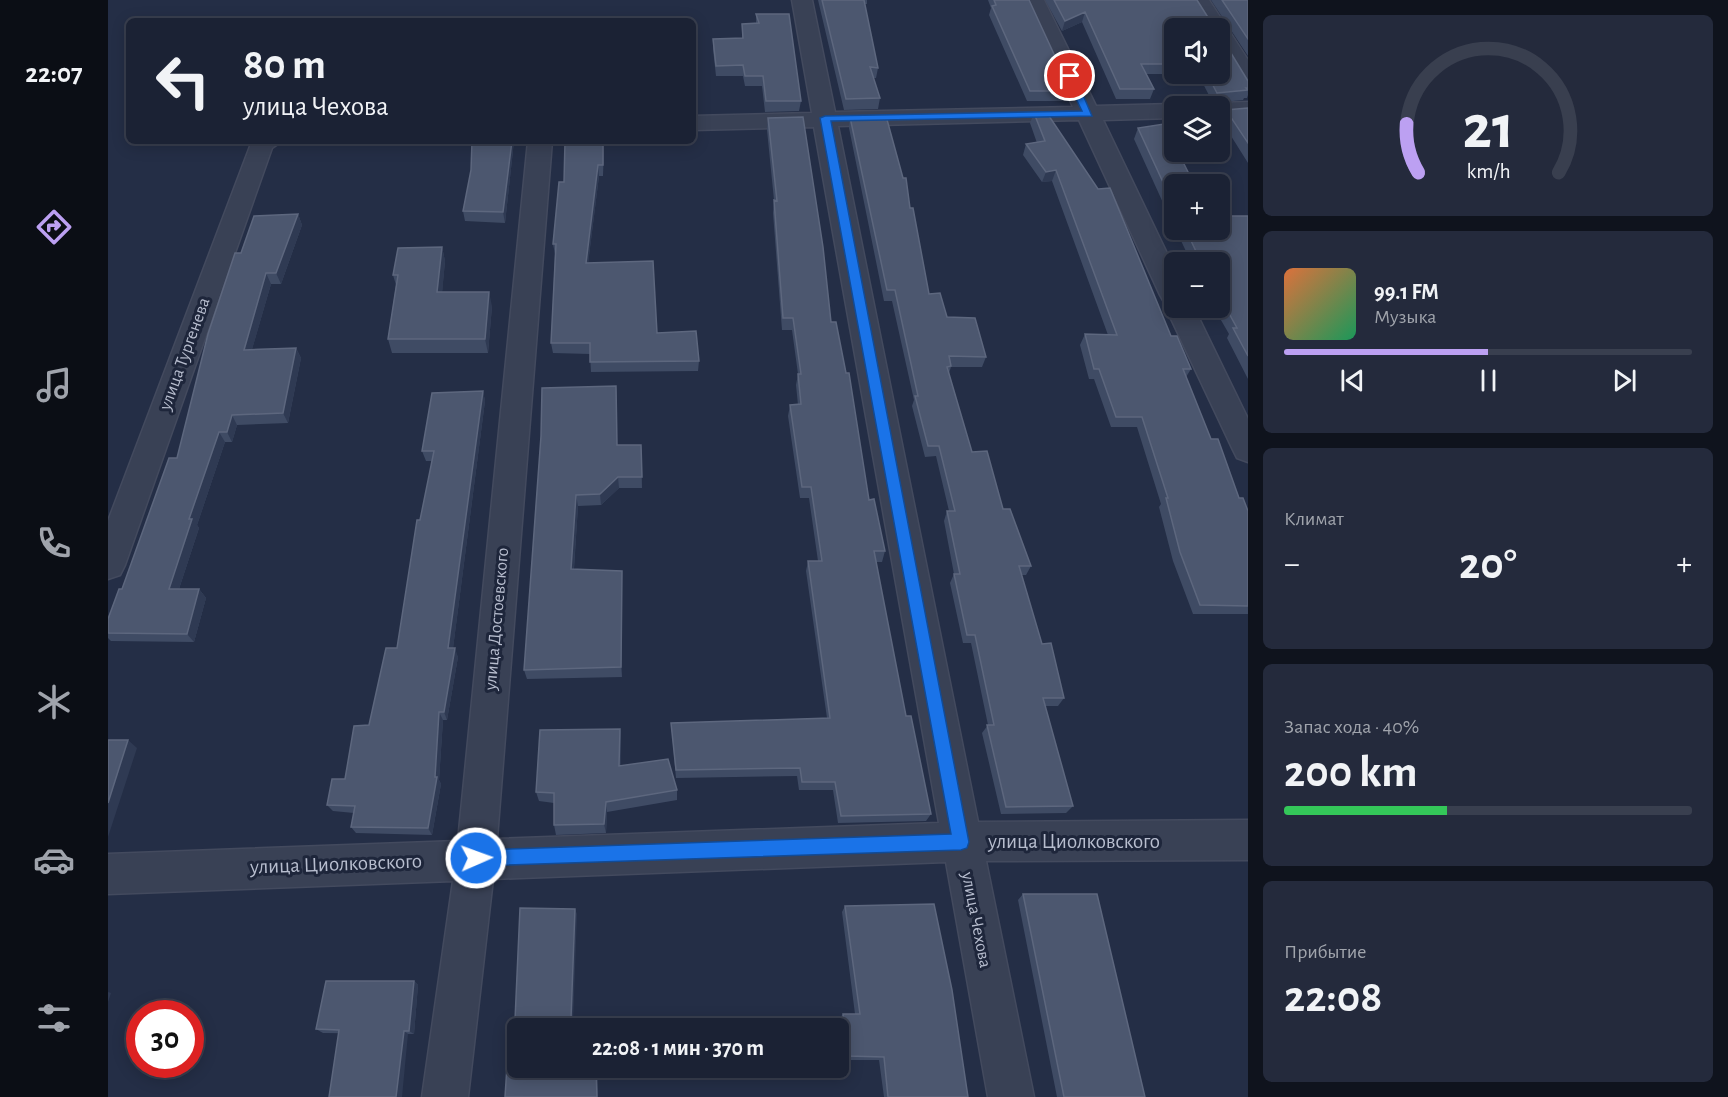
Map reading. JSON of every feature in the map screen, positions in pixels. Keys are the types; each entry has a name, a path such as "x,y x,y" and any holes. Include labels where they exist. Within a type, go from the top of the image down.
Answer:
{"street":[{"name":"улица Чехова","path":"802,0 1011,1097"},
{"path":"1034,0 1164,274"},
{"path":"1200,0 1211,18"},
{"path":"1230,49 1248,78"},
{"path":"1230,110 1248,109"},
{"path":"696,123 1164,111"},
{"name":"улица Тургенева","path":"108,565 265,144"},
{"name":"улица Достоевского","path":"445,1097 476,858 540,144"},
{"path":"1185,318 1248,450"},
{"name":"улица Циолковского","path":"108,874 476,858 961,842 1248,840"}],"building":[{"path":"822,0 864,0 878,68 870,67 880,98 846,99"},
{"path":"994,0 1029,0 1071,91 1030,91 992,6 996,5"},
{"path":"1054,0 1197,0 1208,18 1164,18 1164,64 1141,64 1154,89 1120,89 1085,12 1065,21"},
{"path":"1222,0 1248,0 1248,39"},
{"path":"756,14 789,14 801,101 766,101 763,76 745,76 743,65 716,66 713,39 743,38 742,24 759,23"},
{"path":"1230,51 1248,81 1248,88 1246,88 1248,90 1217,93 1212,84 1230,84"},
{"path":"1248,108 1248,143 1230,116 1230,110"},
{"path":"1034,113 1047,113 1098,189 1110,188 1171,336 1177,336 1191,369 1183,369 1211,439 1218,439 1239,498 1243,498 1248,511 1248,606 1200,605 1180,552 1166,498 1168,498 1142,417 1116,417 1099,369 1094,369 1085,334 1117,335 1056,170 1046,172 1026,144 1045,141"},
{"path":"886,116 903,178 906,178 910,208 913,208 929,294 940,293 947,317 975,318 986,357 949,356 951,366 947,367 972,452 987,451 1003,509 1010,509 1031,566 1019,566 1042,644 1051,643 1064,698 1043,698 1073,806 1006,807 987,725 994,725 975,635 967,635 954,574 960,574 947,511 955,511 939,446 928,446 915,396 918,396 895,290 887,290 850,117"},
{"path":"803,117 823,247 831,322 836,322 846,373 849,373 869,500 874,499 885,551 874,551 906,716 911,716 931,814 841,816 835,782 802,782 800,768 676,770 671,723 830,718 808,561 822,561 811,487 802,487 790,405 801,404 798,374 801,374 793,318 783,318 774,200 777,201 768,118"},
{"path":"1164,124 1164,162 1183,162 1189,174 1164,174 1164,184 1138,128"},
{"path":"472,144 512,144 503,212 463,211 471,170"},
{"path":"565,144 603,144 603,165 598,165 586,263 653,261 657,333 696,331 699,361 590,362 590,343 551,343 556,244 553,244 559,182 564,182"},
{"path":"298,214 276,273 266,273 244,350 296,348 283,413 232,415 227,432 219,432 189,519 192,519 169,589 199,589 187,634 108,633 108,619 119,589 122,589 169,458 177,458 208,334 235,253 241,253 254,216"},
{"path":"1230,216 1248,216 1248,356 1233,328 1237,328 1230,315 1230,252 1196,252 1191,240 1230,240"},
{"path":"442,247 437,292 489,292 485,339 388,339 398,275 393,275 398,248"},
{"path":"616,386 617,445 641,445 642,477 618,477 600,494 576,495 571,569 622,571 621,667 524,670 541,436 542,388"},
{"path":"483,391 448,648 455,648 444,712 439,712 435,777 437,777 428,828 351,827 355,806 327,805 332,779 345,779 354,726 369,725 386,648 397,648 417,520 420,520 434,451 422,451 432,393"},
{"path":"620,729 619,766 668,759 677,790 606,802 604,824 554,825 554,793 536,792 540,730"},
{"path":"108,740 128,740 108,803"},
{"path":"1023,894 1097,894 1145,1097 1064,1097"},
{"path":"934,904 952,990 968,1097 888,1097 884,1057 849,1056 849,1018 843,1018 843,1014 860,1014 845,906"},
{"path":"520,908 575,909 571,1018 515,1018"},
{"path":"326,981 414,981 409,1031 404,1031 396,1097 329,1097 339,1030 316,1029"},
{"path":"507,1066 507,1078 596,1078 597,1097 505,1097"}],"route":[{"path":"476,858 961,842 825,118 1088,114 1070,76"}]}
